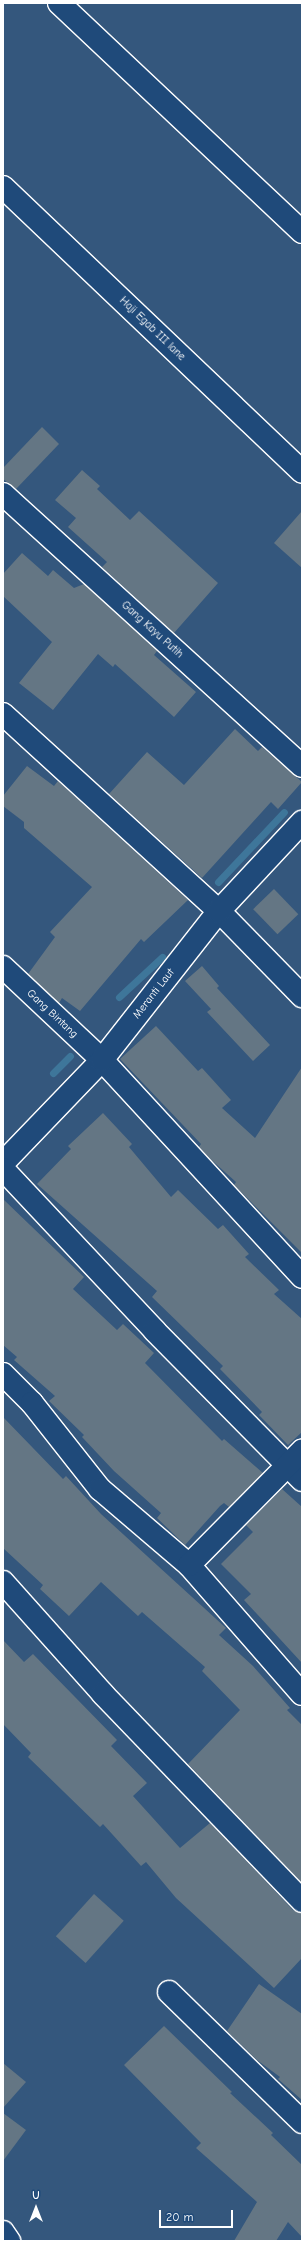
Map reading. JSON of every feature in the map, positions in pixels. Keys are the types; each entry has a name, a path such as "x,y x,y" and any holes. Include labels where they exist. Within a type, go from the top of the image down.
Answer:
{"street":[{"path":"59,3 302,232"},
{"name":"Haji Egab III lane","path":"3,187 302,472"},
{"name":"Gang Kayu Putih","path":"3,494 302,766"},
{"path":"3,714 219,911 302,996"},
{"name":"Meranti Laut","path":"3,1163 102,1060 219,911 302,822"},
{"name":"Gang Bintang","path":"3,967 102,1060 302,1277"},
{"path":"3,1169 155,1331 298,1465 189,1565"},
{"path":"3,1374 32,1404 100,1490 189,1565 302,1694"},
{"path":"3,1582 103,1694 302,1900"},
{"path":"169,1992 302,2122"},
{"path":"3,2232 9,2241"}],"building":[{"path":"42,427 59,444 16,489 3,479 3,468"},
{"path":"82,470 100,486 97,489 130,520 139,511 218,583 174,633 102,567 107,562 68,527 76,518 55,500"},
{"path":"302,511 302,568 274,543"},
{"path":"22,553 48,576 53,570 74,588 84,584 157,651 154,655 196,692 174,717 115,664 113,667 98,654 53,710 19,683 52,642 3,596 3,574"},
{"path":"235,729 258,751 262,747 302,782 278,809 271,802 202,878 109,794 147,752 184,785"},
{"path":"27,766 54,786 58,781 188,900 144,942 141,939 80,1011 62,998 59,1003 28,974 55,937 50,932 92,887 24,828 24,822 3,806 3,796"},
{"path":"274,889 298,914 277,934 253,909"},
{"path":"202,966 219,986 217,988 270,1045 253,1061 207,1012 211,1009 185,981"},
{"path":"156,1026 198,1071 202,1068 231,1100 222,1108 255,1138 302,1067 302,1253 234,1185 236,1182 207,1156 199,1147 201,1144 120,1059"},
{"path":"103,1113 132,1144 129,1147 171,1197 178,1190 218,1229 223,1225 249,1254 245,1257 279,1290 274,1294 302,1319 302,1432 288,1445 259,1415 262,1412 220,1369 223,1366 152,1297 157,1291 37,1184 71,1149 68,1146"},
{"path":"3,1199 84,1277 73,1289 117,1330 123,1324 154,1353 145,1363 222,1441 224,1439 263,1473 229,1507 224,1503 220,1506 185,1545 157,1518 161,1513 114,1471 82,1437 84,1435 49,1401 55,1396 14,1360 17,1357 3,1345"},
{"path":"3,1417 63,1479 66,1476 101,1514 226,1628 219,1635 253,1666 290,1708 287,1710 302,1725 302,1883 188,1764 240,1710 202,1671 205,1667 142,1612 138,1616 101,1582 69,1616 40,1589 43,1585 3,1548"},
{"path":"282,1489 302,1507 302,1663 244,1600 251,1594 221,1564 253,1532 246,1525"},
{"path":"3,1640 24,1662 33,1654 117,1740 111,1746 147,1783 133,1796 180,1848 210,1823 293,1910 302,1913 302,1958 274,1988 176,1898 146,1862 141,1866 103,1824 100,1827 28,1757 31,1753 3,1724"},
{"path":"94,1894 124,1921 86,1963 56,1936"},
{"path":"259,1984 302,2014 302,2100 278,2079 280,2077 257,2060 227,2031"},
{"path":"164,2026 232,2092 230,2093 273,2133 271,2135 302,2165 302,2237 288,2222 276,2241 234,2241 257,2202 196,2148 201,2143 124,2065"},
{"path":"3,2063 26,2082 3,2108"},
{"path":"3,2113 26,2130 3,2161"}],"waterway":[{"path":"218,882 284,812"},
{"path":"119,997 162,957"},
{"path":"53,1073 70,1056"}]}
